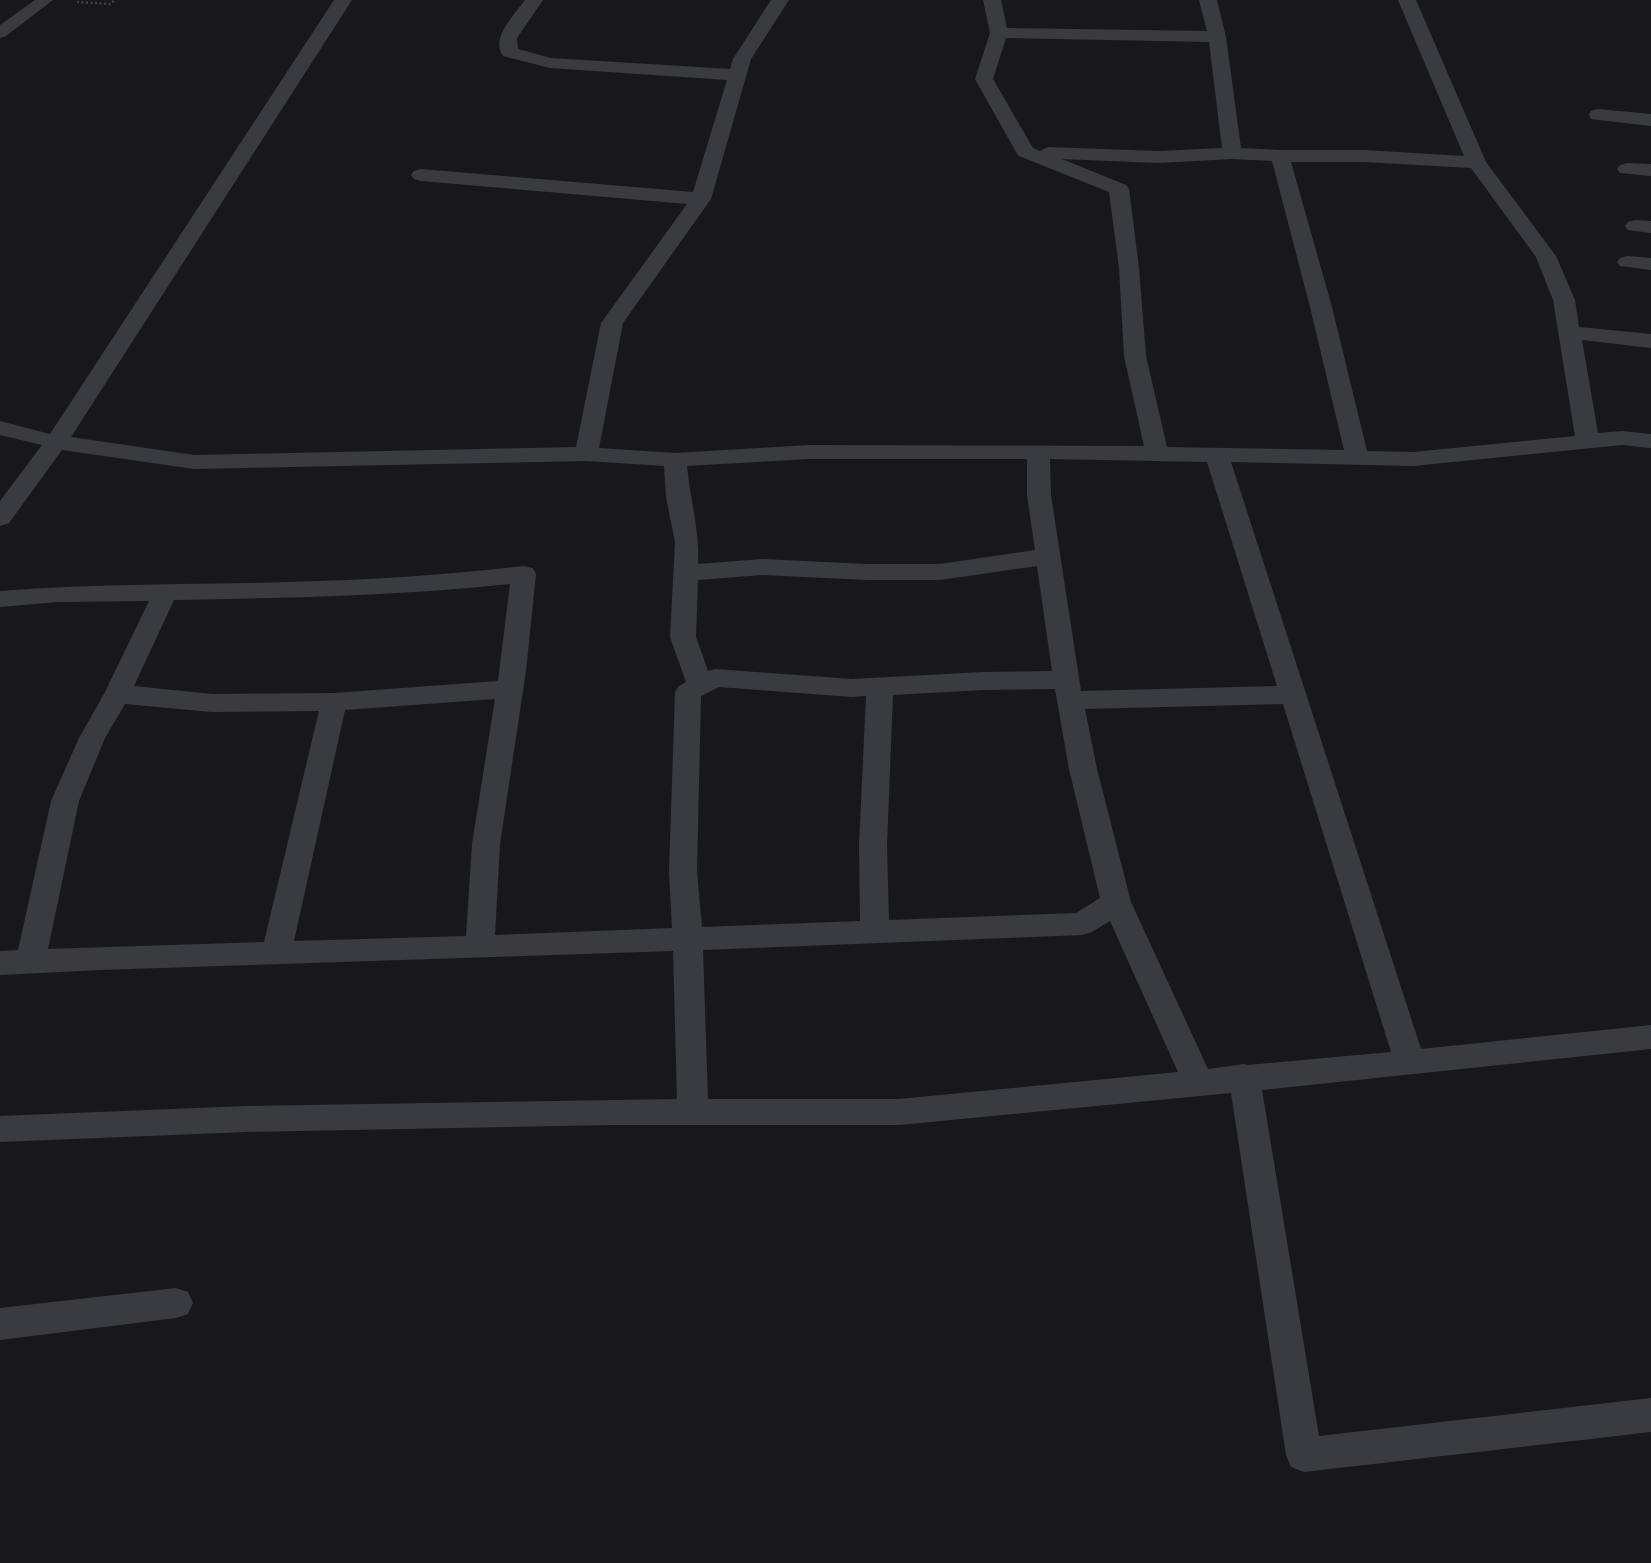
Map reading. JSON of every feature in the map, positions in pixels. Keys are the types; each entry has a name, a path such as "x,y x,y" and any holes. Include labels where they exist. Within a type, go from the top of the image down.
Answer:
{"street":[{"path":"0,518 56,442 343,0"},
{"path":"534,0 508,38 509,52 550,63 737,76"},
{"path":"586,454 612,323 701,199 742,59 780,0"},
{"path":"992,0 999,33 984,79 1026,152 1119,189 1129,268 1135,356 1157,454"},
{"path":"1208,0 1217,37 1232,153"},
{"path":"1407,0 1477,162 1546,256 1564,300 1588,442"},
{"path":"999,33 1217,37"},
{"path":"1598,116 1651,120"},
{"path":"1026,152 1158,157 1232,153 1280,156 1364,156 1477,162"},
{"path":"1280,156 1357,458"},
{"path":"1628,169 1651,170"},
{"path":"421,175 701,199"},
{"path":"1627,262 1651,264"},
{"path":"1569,332 1651,341"},
{"path":"0,428 56,442 194,462 586,454 675,460 809,452 1038,452 1413,459 1622,438 1651,441"},
{"path":"1038,452 1039,495 1068,690 1083,769 1116,902 1198,1082"},
{"path":"1217,455 1410,1062"},
{"path":"675,460 678,497 687,542 682,637 700,686"},
{"path":"685,573 762,567 867,572 940,572 1049,556"},
{"path":"0,599 58,594 165,593 435,584 524,574 510,689 486,844 480,947"},
{"path":"30,962 65,801 92,738 117,694 165,593"},
{"path":"693,1112 688,940 682,872 688,692 715,678 852,688 983,681 1068,690 1293,695"},
{"path":"876,932 873,845 880,687"},
{"path":"117,694 212,703 334,702 510,689"},
{"path":"276,953 334,702"},
{"path":"0,964 1082,924 1116,902"},
{"path":"0,1129 246,1119 693,1112 899,1112 1651,1037"},
{"path":"1244,1077 1304,1455 1651,1415"},
{"path":"0,1324 176,1303"}],"lane":[{"path":"0,33 45,0"}],"path":[{"path":"75,2 110,4 115,0"}]}
